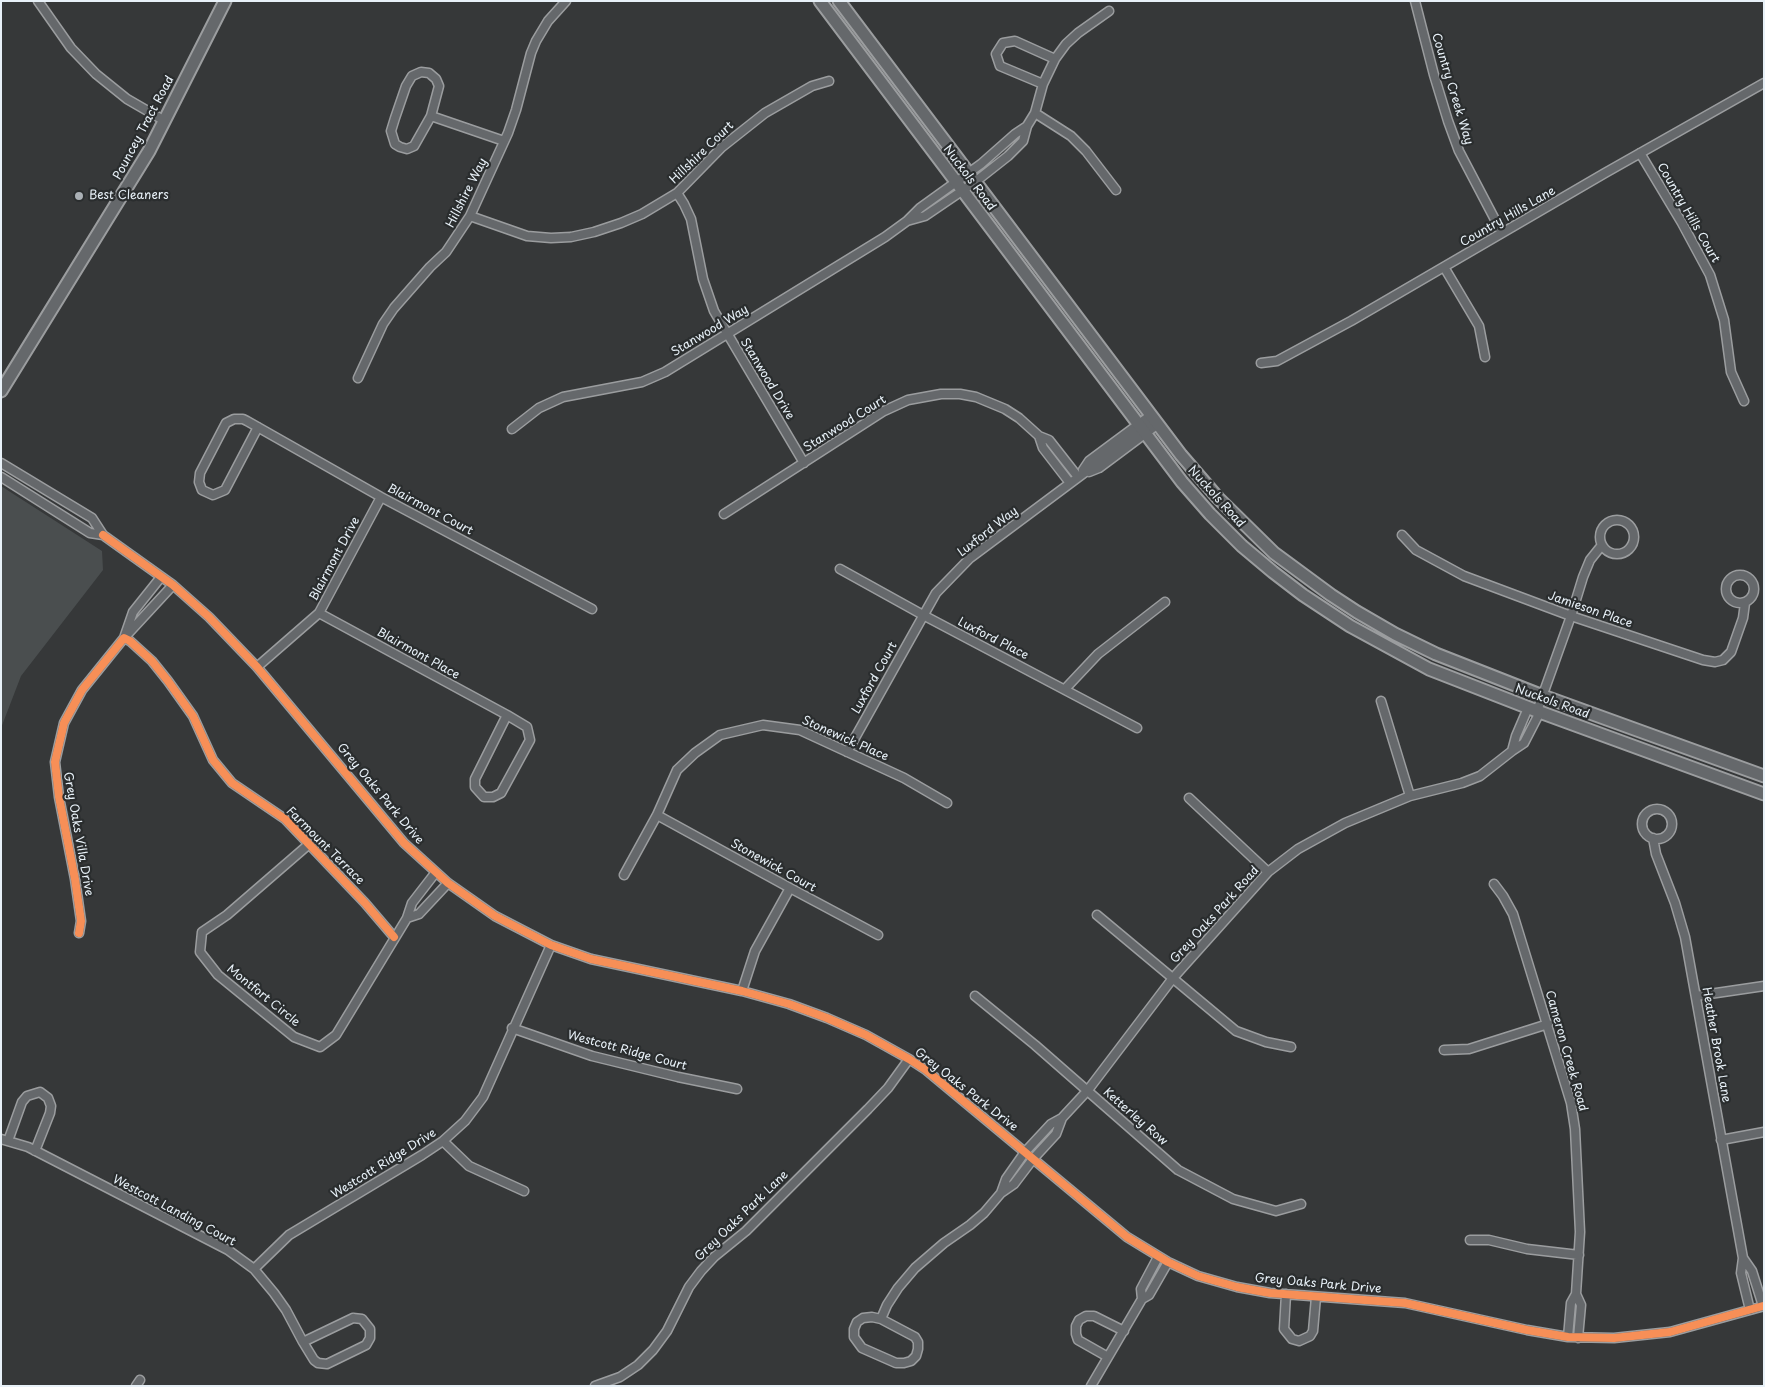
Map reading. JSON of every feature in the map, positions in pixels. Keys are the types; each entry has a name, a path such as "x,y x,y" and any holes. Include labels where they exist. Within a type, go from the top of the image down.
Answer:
{"main road":[{"name":"Pouncey Tract Road","path":"1,391 128,187 165,121 225,1"},
{"name":"Nuckols Road","path":"820,1 958,187 1182,482 1242,546 1303,595 1350,626 1429,669 1535,711 1764,794"},
{"name":"Nuckols Road","path":"839,1 1202,480 1241,522 1274,553 1324,590 1387,629 1436,654 1544,696 1764,776"}],"street":[{"path":"38,1 71,48 96,74 127,99 165,121"},
{"name":"Hillshire Way","path":"358,378 383,324 394,308 430,267 446,252 470,216 504,142 516,110 536,40 548,21 566,1"},
{"name":"Country Creek Way","path":"1415,1 1448,121 1466,166 1502,233"},
{"path":"972,177 1008,156 1023,141 1027,126 1035,113 1043,84 1055,60 1066,44 1078,33 1109,11"},
{"path":"1043,84 1000,66 996,54 1003,43 1015,40 1055,60"},
{"path":"421,72 429,73 436,78 439,86 431,116 414,146 407,149 396,144 391,131 395,118 409,81 412,76 421,72"},
{"name":"Hillshire Court","path":"470,216 528,236 571,237 621,224 677,193 722,147 750,124 789,98 812,86 829,81"},
{"name":"Country Hills Lane","path":"1260,363 1271,363 1292,354 1764,83"},
{"path":"1035,113 1070,136 1086,151 1116,190"},
{"path":"431,116 504,142"},
{"path":"972,177 981,164 1027,126"},
{"name":"Country Hills Court","path":"1640,153 1682,223 1710,275 1724,320 1731,372 1744,400"},
{"name":"Stanwood Way","path":"907,221 925,216 972,177"},
{"name":"Stanwood Way","path":"512,429 539,408 563,397 628,386 653,378 885,237 907,221 920,208 972,177"},
{"name":"Stanwood Drive","path":"677,193 691,219 708,297 804,463"},
{"path":"1444,267 1478,326 1485,357"},
{"name":"Stanwood Court","path":"724,514 893,406 908,400 941,394 960,394 992,402 1019,418 1039,436 1049,440 1078,477"},
{"name":"Blairmont Court","path":"258,427 225,490 218,495 209,494 202,490 199,482 200,474 226,423 239,418 258,427 381,497 592,609"},
{"name":"Luxford Way","path":"923,615 936,593 970,558 1078,477 1099,468 1154,419"},
{"name":"Luxford Way","path":"1078,477 1089,461 1142,429 1154,419"},
{"name":"Stanwood Court","path":"1039,436 1043,448 1070,483"},
{"name":"Grey Oaks Park Drive","path":"1,463 92,518 103,535 173,585 209,617 257,667 404,843 448,883 495,916 551,946 591,959 742,991 789,1004 866,1035 926,1070 1127,1236 1168,1262 1198,1276 1237,1288 1316,1297 1405,1303 1534,1331 1578,1338 1614,1338 1670,1332 1763,1306"},
{"name":"Grey Oaks Park Drive","path":"1,477 90,532 103,535"},
{"name":"Blairmont Drive","path":"257,667 319,613 381,497"},
{"path":"1512,751 1516,736 1544,696 1583,577 1590,560 1602,545 1600,535 1602,529 1610,522 1620,521 1629,526 1632,531 1633,542 1626,551 1616,554 1610,553 1602,545"},
{"name":"Jamieson Place","path":"1402,535 1416,550 1464,576 1571,616 1703,660 1715,662 1723,660 1731,652 1743,618 1745,603"},
{"name":"Luxford Place","path":"840,569 1137,728"},
{"name":"Grey Oaks Villa Drive","path":"124,638 133,612 161,577"},
{"name":"Grey Oaks Villa Drive","path":"79,933 81,921 59,797 55,762 64,723 82,690 124,638 173,585"},
{"path":"1065,689 1098,654 1165,602"},
{"name":"Blairmont Place","path":"319,613 507,716 527,727 530,740 501,793 493,797 484,796 475,787 475,779 507,716"},
{"name":"Luxford Court","path":"847,752 923,615"},
{"name":"Farmount Terrace","path":"124,638 152,661 168,681 193,716 213,760 232,783 285,819 365,902 394,937"},
{"path":"1381,701 1410,796"},
{"name":"Grey Oaks Park Road","path":"1001,1193 1006,1180 1025,1152 1051,1124 1062,1118 1088,1090 1174,978 1268,872 1298,849 1345,823 1410,796 1462,784 1480,776 1524,743 1535,711"},
{"name":"Stonewick Place","path":"624,875 657,815 677,770 694,753 720,735 763,725 800,730 904,778 947,804"},
{"path":"1189,798 1268,872"},
{"name":"Heather Brook Lane","path":"1653,838 1658,839 1667,835 1672,826 1670,816 1663,809 1658,808 1649,811 1642,824 1645,833 1653,838 1656,854 1675,903 1685,937 1743,1258"},
{"name":"Stonewick Court","path":"657,815 878,935"},
{"name":"Montfort Circle","path":"308,845 227,915 202,932 200,952 218,975 294,1037 320,1047 336,1035 407,918 412,903 436,872"},
{"name":"Montfort Circle","path":"407,918 419,914 448,883"},
{"name":"Cameron Creek Road","path":"1494,884 1513,914 1571,1103 1575,1129 1580,1255 1576,1294 1571,1303 1568,1337"},
{"path":"742,991 754,951 790,888"},
{"path":"1097,915 1236,1031 1266,1042 1291,1047"},
{"name":"Westcott Ridge Drive","path":"254,1269 289,1235 443,1141 465,1121 483,1097 512,1028 551,946"},
{"path":"1696,996 1764,986"},
{"name":"Ketterley Row","path":"975,996 1088,1090 1178,1170 1233,1199 1276,1211 1301,1204"},
{"path":"1444,1050 1469,1049 1548,1024"},
{"name":"Westcott Ridge Court","path":"512,1028 592,1056 737,1089"},
{"name":"Grey Oaks Park Lane","path":"595,1386 620,1377 638,1365 653,1350 667,1331 689,1287 701,1271 714,1257 746,1231 888,1088 909,1059"},
{"path":"5,1140 22,1102 27,1096 40,1092 48,1098 51,1106 35,1151"},
{"name":"Grey Oaks Park Road","path":"881,1319 898,1288 915,1268 936,1249 984,1213 1001,1193 1014,1184 1033,1159 1056,1134 1062,1118"},
{"path":"1721,1140 1764,1132"},
{"name":"Westcott Landing Court","path":"5,1140 35,1151 228,1250 254,1269 286,1310 303,1342 314,1360 318,1363 327,1364 366,1345 370,1338 370,1329 362,1319 353,1318 303,1342"},
{"path":"443,1141 469,1166 524,1191"},
{"path":"1470,1240 1489,1240 1527,1249 1580,1255"},
{"path":"1142,1299 1141,1289 1158,1257"},
{"path":"1743,1258 1752,1271 1763,1306"},
{"path":"1743,1258 1741,1273 1750,1310"},
{"path":"1091,1386 1142,1299 1149,1295 1168,1262"},
{"path":"1286,1294 1284,1329 1292,1339 1299,1341 1310,1336 1313,1331 1316,1297"},
{"name":"Cameron Creek Road","path":"1576,1294 1581,1305 1578,1338"},
{"path":"1108,1357 1078,1340 1076,1326 1079,1320 1086,1316 1094,1316 1124,1331"},
{"path":"863,1318 881,1319 914,1337 918,1342 916,1356 911,1361 896,1363 862,1348 858,1343 854,1337 854,1329 857,1322 863,1318"}],"shaded area":[{"path":"1,486 102,551 103,570 21,676 1,728"}],"cycle path":[{"path":"103,535 173,585 209,617 257,667 404,843 448,883 495,916 551,945 591,959 742,991 789,1004 866,1035 926,1070 1127,1237 1168,1262 1198,1276 1237,1287 1270,1293 1405,1303 1527,1330 1568,1337 1614,1338 1670,1332 1763,1306"},
{"path":"79,933 81,921 59,797 55,762 64,723 82,690 124,638 152,661 168,681 193,716 213,760 232,783 285,819 365,903 394,937"}],"place":[{"name":"Best Cleaners","path":"79,196"}]}
